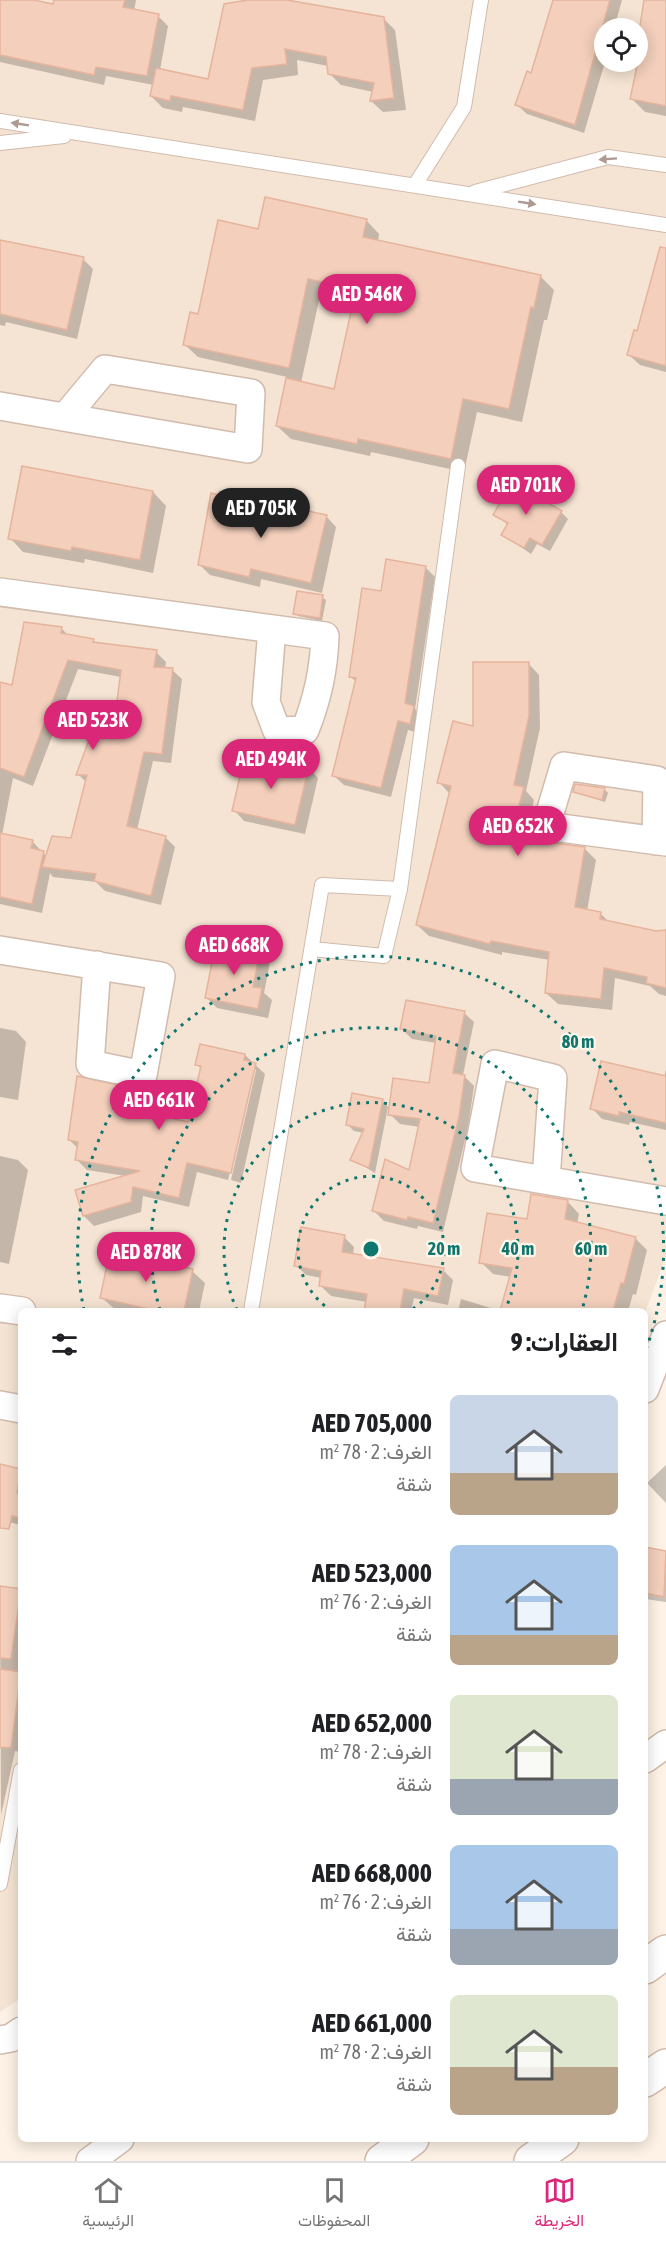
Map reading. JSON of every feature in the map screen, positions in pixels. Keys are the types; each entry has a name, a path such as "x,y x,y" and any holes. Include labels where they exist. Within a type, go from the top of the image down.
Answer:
{"main road":[{"path":"648,1965 666,1952"},
{"path":"648,2078 666,2066"},
{"path":"382,2161 408,2142"},
{"path":"531,2161 558,2142"}],"street":[{"path":"0,406 248,449 250,393 105,369 65,417"},
{"path":"0,592 272,629"},
{"path":"0,950 97,965"},
{"path":"546,1180 553,1078 495,1064 475,1168 666,1201"},
{"path":"0,1308 18,1310"},
{"path":"648,1381 666,1335"},
{"path":"0,1405 18,1408"},
{"path":"648,1757 666,1744"},
{"path":"0,2040 10,2038 18,2033"},
{"path":"90,2161 116,2142"}],"lane":[{"path":"415,185 464,106 481,0"},
{"path":"0,121 666,225"},
{"path":"0,143 81,134"},
{"path":"470,194 608,157 666,165"},
{"path":"312,949 384,956 400,889 458,466"},
{"path":"252,1308 322,885 400,889"},
{"path":"0,1884 18,1786"}],"shaded area":[{"path":"0,0 666,0 666,1256 647,1308 18,1308 18,2000 0,2012"}],"building":[{"path":"0,0 34,0 53,4 54,0 125,0 123,7 159,14 147,76 96,67 94,75 0,55"},
{"path":"248,0 287,0 384,17 394,98 370,101 374,83 328,74 326,57 285,49 287,64 252,68 243,110 171,96 170,101 150,96 156,68 208,79 224,4"},
{"path":"553,0 610,0 605,18 594,18 594,57 575,125 515,105 527,71 531,73"},
{"path":"644,0 666,0 666,106 630,99 636,72 648,72 648,18 641,18"},
{"path":"265,197 367,219 363,237 541,275 534,308 531,307 509,409 463,399 451,459 358,439 357,444 276,426 286,378 334,389 356,289 308,279 289,368 183,345 190,312 198,314 218,220 258,229"},
{"path":"0,240 84,257 67,330 0,314"},
{"path":"660,247 666,248 666,366 627,355 634,330 637,331"},
{"path":"22,466 153,491 140,560 72,547 71,551 8,539"},
{"path":"512,482 562,511 542,545 530,538 524,548 501,535 508,523 493,515"},
{"path":"211,493 279,509 280,505 327,515 311,583 251,569 249,577 198,565"},
{"path":"386,559 426,566 405,703 414,706 410,724 398,721 381,788 332,776 356,678 349,677 362,588 381,591"},
{"path":"297,591 323,595 320,618 293,614"},
{"path":"24,622 62,627 61,633 94,639 93,642 157,650 154,667 173,668 162,754 144,752 127,826 166,836 151,896 94,881 96,874 42,867 52,836 71,838 87,775 76,775 92,732 112,739 121,670 68,660 24,777 0,768 0,682 12,685"},
{"path":"473,662 529,662 529,716 514,785 524,787 512,832 534,836 544,842 585,847 575,907 601,912 600,919 656,931 666,930 666,988 646,983 647,977 604,968 601,999 545,993 549,952 491,941 490,944 416,925 451,786 437,783 453,721 473,726"},
{"path":"263,755 309,766 295,825 232,811 243,763 260,767"},
{"path":"575,784 605,788 602,800 573,792"},
{"path":"0,833 33,840 31,848 44,851 32,904 0,897"},
{"path":"216,942 260,950 253,987 262,988 258,1009 205,998"},
{"path":"406,1000 465,1011 453,1073 465,1075 459,1117 433,1223 408,1217 407,1220 372,1211 385,1159 409,1170 420,1119 388,1115 393,1078 429,1083 436,1036 400,1029"},
{"path":"200,1044 245,1054 244,1060 256,1063 231,1173 187,1163 179,1198 133,1187 131,1202 83,1216 75,1190 140,1171 75,1160 78,1142 68,1140 77,1076 148,1090 145,1112 188,1122 201,1066 195,1065"},
{"path":"601,1061 666,1076 666,1123 619,1112 619,1116 590,1109"},
{"path":"352,1093 383,1099 369,1168 350,1160 364,1129 346,1125"},
{"path":"531,1194 568,1200 565,1219 636,1237 624,1284 621,1283 614,1308 501,1308 512,1268 479,1263 487,1213 527,1219"},
{"path":"301,1227 345,1235 342,1252 444,1268 438,1296 404,1289 401,1308 365,1308 367,1294 319,1286 321,1271 294,1266"},
{"path":"110,1251 193,1269 185,1308 145,1308 100,1298"},
{"path":"0,1464 18,1468 18,1517 12,1516 9,1529 0,1528"},
{"path":"648,1548 666,1551 664,1597 648,1594"},
{"path":"0,1586 18,1589 18,1610 11,1659 0,1658"},
{"path":"0,1669 18,1672 18,1695 11,1748 0,1747"}]}
